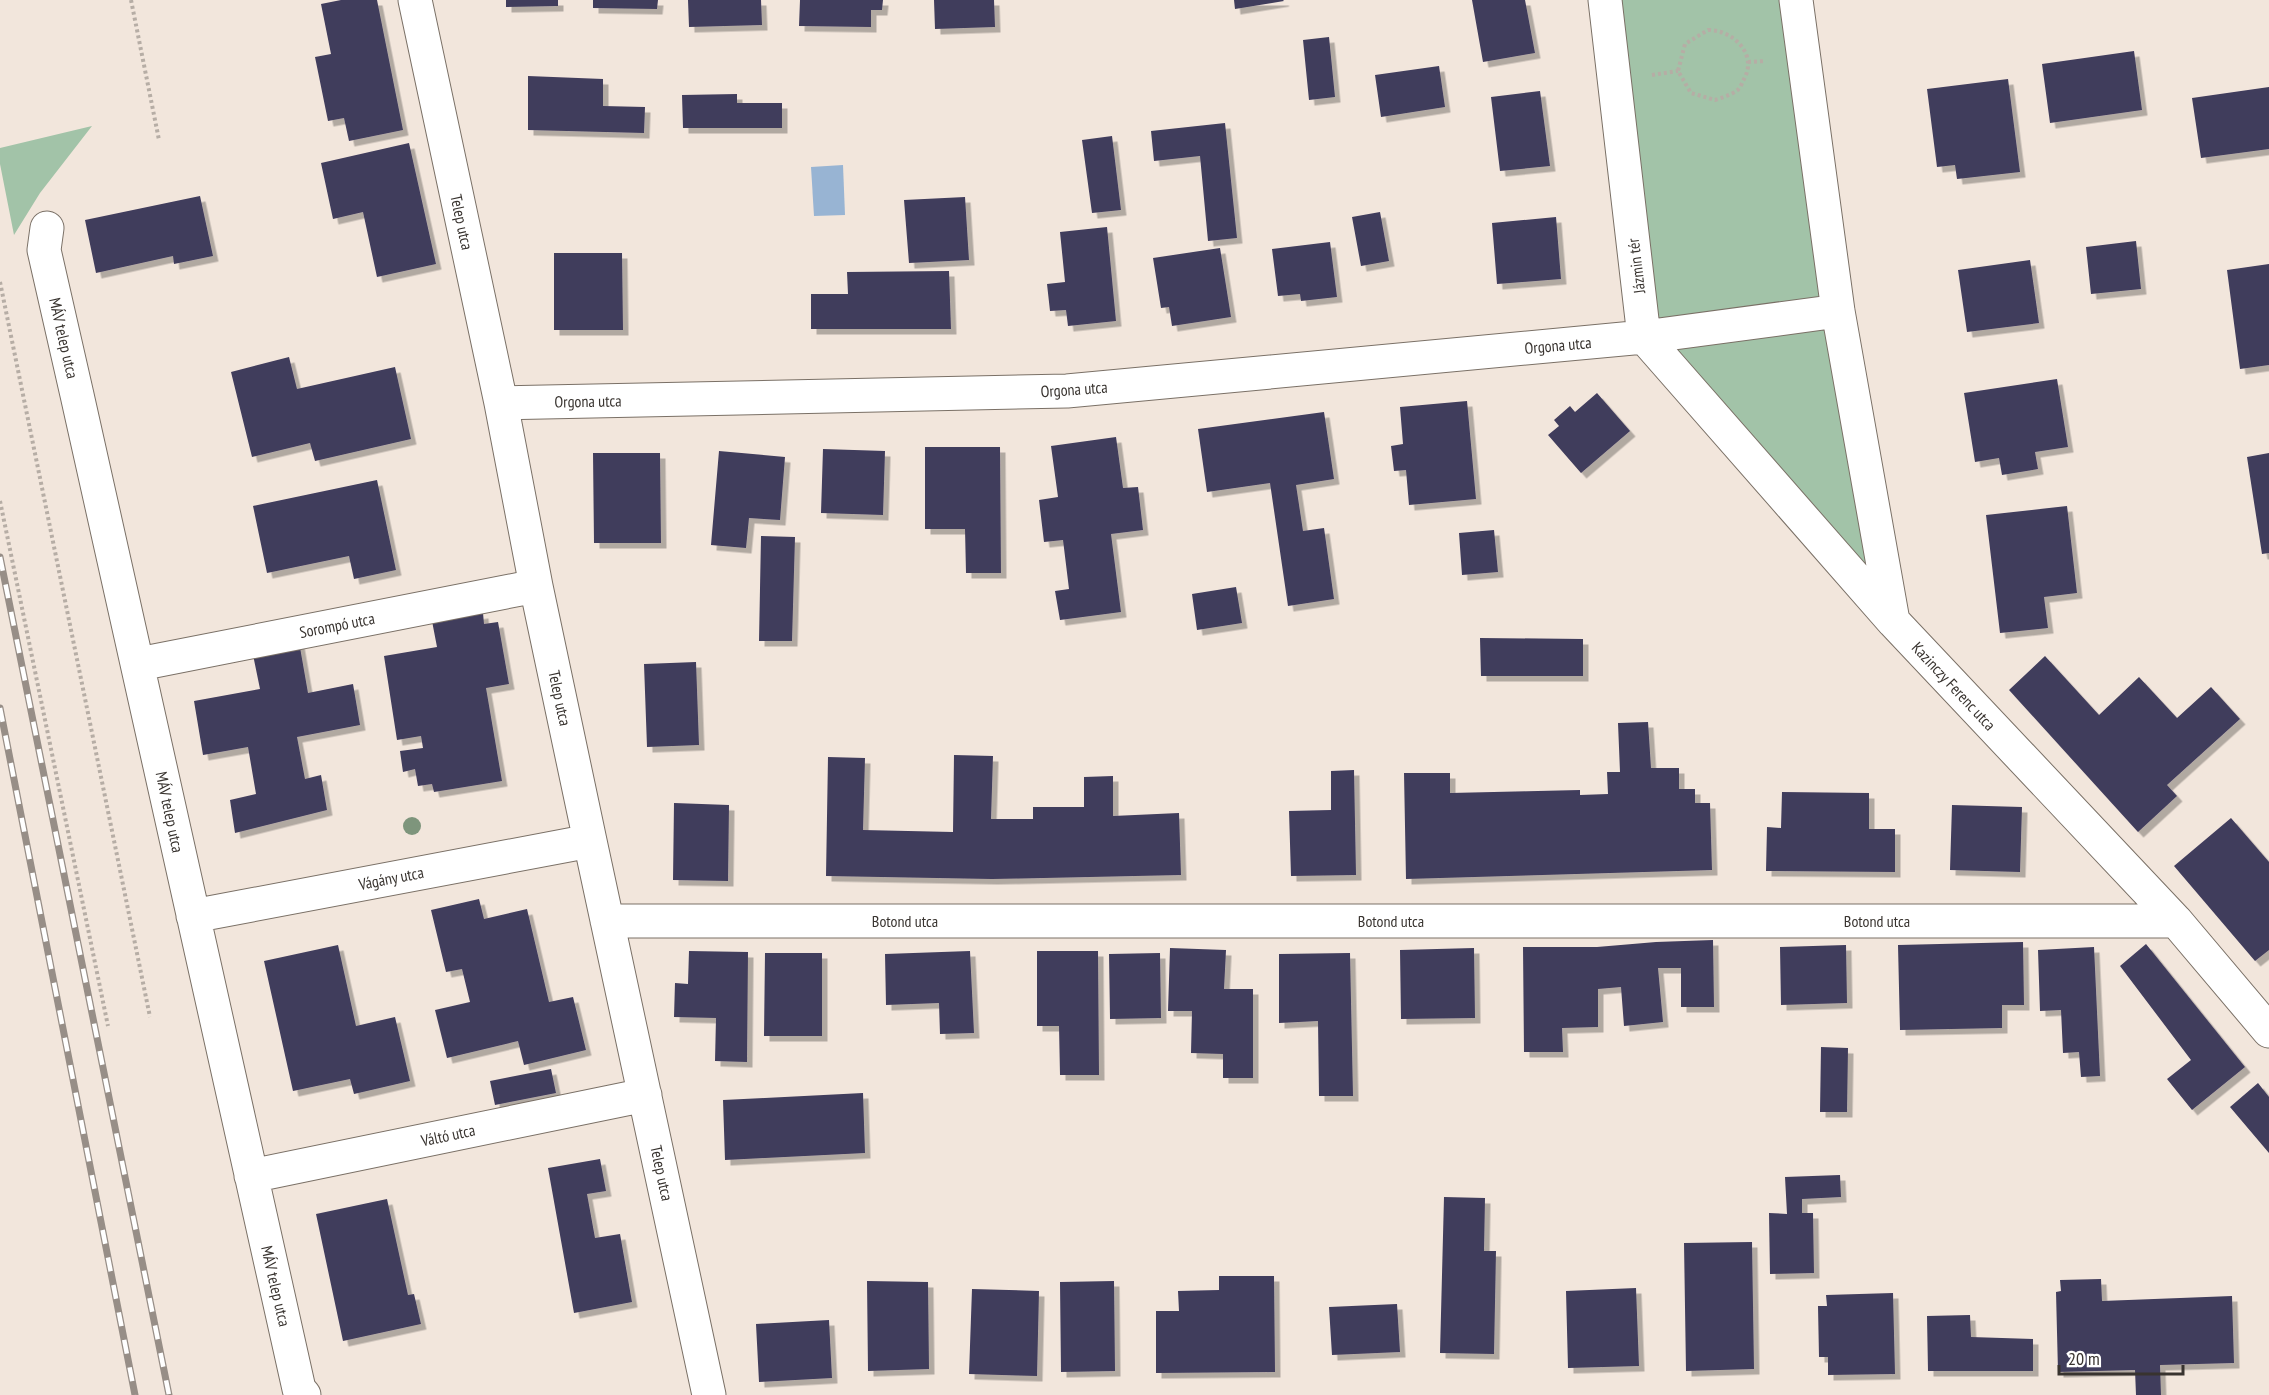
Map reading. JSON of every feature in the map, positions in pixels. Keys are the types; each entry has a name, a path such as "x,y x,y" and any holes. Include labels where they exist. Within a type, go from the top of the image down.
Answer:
{"street":[{"name":"Telep utca","path":"415,0 501,403 536,586 709,1395"},
{"name":"Jázmin tér","path":"1605,0 1644,337"},
{"path":"1796,0 1838,311 1893,621"},
{"name":"MÁV telep utca","path":"46,228 44,250 139,664 299,1389 304,1395"},
{"path":"1644,337 1838,311"},
{"name":"Orgona utca","path":"501,403 1067,391 1644,337"},
{"name":"Kazinczy Ferenc utca","path":"1644,337 1893,621 2176,921 2269,1031"},
{"name":"Sorompó utca","path":"139,664 536,586"},
{"name":"Vágány utca","path":"193,916 590,841"},
{"name":"Botond utca","path":"607,921 2176,921"},
{"name":"Váltó utca","path":"251,1176 645,1095"}],"path":[{"path":"131,0 159,140"},
{"path":"1708,30 1720,30 1743,45 1748,62 1747,73 1738,91 1715,100 1691,93 1678,71 1685,44 1708,30"},
{"path":"0,282 150,1017"},
{"path":"0,501 108,1026"}],"green space":[{"path":"1605,0 1796,0 1893,621 1644,337"},
{"path":"92,126 40,193 14,235 0,164 0,148"}],"water":[{"path":"843,165 845,215 814,216 811,167"}],"building":[{"path":"341,0 377,0 403,130 349,141 344,118 328,121 315,57 331,54 321,4"},
{"path":"506,0 558,0 558,6 506,7"},
{"path":"593,0 658,0 657,9 593,8"},
{"path":"688,0 761,0 762,25 689,27"},
{"path":"800,0 883,0 882,10 871,10 871,27 799,26"},
{"path":"934,0 994,0 995,27 935,29"},
{"path":"1234,0 1283,0 1284,1 1235,9"},
{"path":"1472,0 1525,0 1535,53 1483,62"},
{"path":"1329,37 1335,97 1309,100 1303,40"},
{"path":"2134,51 2142,110 2050,123 2042,64"},
{"path":"1439,66 1445,107 1381,117 1375,75"},
{"path":"528,76 603,79 603,106 645,107 644,133 528,130"},
{"path":"2008,79 2020,172 1957,179 1955,165 1937,167 1927,89"},
{"path":"2269,87 2269,149 2201,158 2192,98"},
{"path":"1540,91 1550,166 1500,171 1491,97"},
{"path":"737,94 737,103 782,103 782,128 683,128 682,95"},
{"path":"1225,123 1237,238 1208,241 1200,156 1154,161 1151,131"},
{"path":"1112,136 1121,210 1092,213 1082,140"},
{"path":"409,143 436,264 377,277 363,212 333,219 321,163"},
{"path":"200,196 213,256 174,264 173,256 96,273 85,220"},
{"path":"965,197 969,260 909,263 904,200"},
{"path":"1380,212 1389,261 1361,266 1352,217"},
{"path":"1556,217 1561,279 1497,284 1492,223"},
{"path":"1107,227 1116,321 1068,326 1066,310 1050,311 1047,284 1065,282 1060,232"},
{"path":"2136,241 2141,289 2091,294 2086,247"},
{"path":"1330,242 1337,297 1301,301 1300,294 1278,296 1272,249"},
{"path":"1220,248 1231,317 1172,326 1169,307 1161,308 1153,258"},
{"path":"554,253 622,253 623,330 554,330"},
{"path":"2030,260 2039,323 1967,332 1958,270"},
{"path":"2269,264 2269,365 2240,369 2227,270"},
{"path":"949,271 951,329 811,329 811,294 848,294 847,272"},
{"path":"289,357 297,389 395,367 411,439 315,461 310,443 252,457 231,372"},
{"path":"2057,379 2068,447 2035,452 2038,469 2002,475 1999,458 1975,462 1964,393"},
{"path":"1597,393 1630,431 1581,473 1548,435 1559,426 1554,420 1570,406 1575,412"},
{"path":"1467,401 1476,499 1409,505 1406,470 1394,471 1391,446 1403,444 1400,407"},
{"path":"1324,412 1334,479 1296,485 1303,531 1324,528 1334,599 1288,606 1270,483 1207,492 1198,429"},
{"path":"1116,437 1123,488 1138,487 1143,530 1111,534 1121,612 1060,620 1055,591 1069,589 1063,540 1044,542 1039,500 1058,497 1051,446"},
{"path":"925,447 1000,447 1001,573 966,573 965,529 925,529"},
{"path":"823,449 885,451 883,515 821,513"},
{"path":"719,451 785,457 780,520 749,518 746,548 711,545"},
{"path":"593,453 660,453 661,543 594,543"},
{"path":"2269,453 2269,553 2262,554 2247,457"},
{"path":"377,480 396,570 354,579 349,556 267,573 253,506"},
{"path":"2067,506 2077,593 2044,597 2048,628 2000,633 1986,515"},
{"path":"1494,530 1498,572 1462,575 1459,533"},
{"path":"761,536 795,537 792,641 759,641"},
{"path":"1236,587 1242,623 1197,630 1192,594"},
{"path":"483,613 484,624 498,622 509,684 486,688 502,781 434,792 432,784 418,786 415,769 403,772 400,751 423,748 421,736 397,740 384,656 437,647 432,621"},
{"path":"298,636 308,693 353,684 360,725 297,737 305,779 321,775 327,810 235,833 230,800 256,794 248,747 203,755 194,701 260,689 251,645"},
{"path":"1480,638 1583,639 1583,676 1481,676"},
{"path":"2045,656 2099,715 2139,677 2177,718 2211,687 2240,719 2167,785 2177,796 2138,832 2009,690"},
{"path":"696,662 699,745 647,747 644,664"},
{"path":"1648,722 1651,768 1679,768 1679,789 1695,789 1695,803 1710,803 1712,870 1406,879 1404,773 1450,773 1450,793 1580,790 1580,795 1608,794 1607,772 1620,772 1618,723"},
{"path":"954,755 993,756 991,819 1033,819 1033,807 1084,807 1084,777 1113,776 1113,816 1179,813 1181,875 992,879 826,876 828,757 865,758 863,830 953,832"},
{"path":"1354,770 1356,875 1291,876 1289,811 1331,810 1331,771"},
{"path":"1782,792 1869,793 1869,829 1895,829 1895,872 1766,871 1767,827 1781,828"},
{"path":"674,803 729,805 728,881 673,880"},
{"path":"1952,805 2022,807 2020,872 1950,870"},
{"path":"2231,818 2269,862 2269,950 2255,961 2174,866"},
{"path":"479,899 484,919 527,909 549,1002 573,997 586,1050 524,1065 518,1041 447,1058 435,1010 470,1002 462,969 446,972 431,910"},
{"path":"1713,940 1714,1007 1681,1007 1681,968 1658,968 1663,1022 1624,1026 1621,987 1598,989 1598,1027 1562,1028 1563,1052 1524,1052 1523,947 1597,947"},
{"path":"2023,942 2024,1005 2002,1005 2002,1028 1900,1030 1898,945"},
{"path":"2146,944 2245,1067 2192,1110 2167,1079 2191,1060 2120,966"},
{"path":"338,945 356,1026 395,1017 410,1081 354,1094 350,1079 293,1091 264,961"},
{"path":"1846,945 1847,1003 1781,1005 1780,947"},
{"path":"2094,947 2100,1076 2081,1077 2079,1052 2063,1053 2061,1010 2040,1011 2038,950"},
{"path":"1170,948 1226,950 1224,989 1253,989 1253,1078 1223,1078 1223,1054 1191,1053 1192,1011 1168,1011"},
{"path":"1474,948 1475,1018 1401,1019 1400,950"},
{"path":"689,951 748,952 747,1062 715,1061 716,1018 674,1017 675,983 688,984"},
{"path":"970,951 974,1033 940,1034 939,1003 886,1005 885,954"},
{"path":"1037,951 1098,951 1099,1075 1060,1075 1059,1026 1037,1026"},
{"path":"765,953 822,953 822,1036 764,1036"},
{"path":"1160,953 1161,1018 1110,1019 1109,954"},
{"path":"1350,953 1353,1096 1319,1096 1318,1021 1279,1023 1279,954"},
{"path":"1821,1047 1848,1048 1847,1112 1820,1112"},
{"path":"551,1069 556,1093 495,1105 490,1081"},
{"path":"2258,1083 2269,1097 2269,1153 2230,1107"},
{"path":"863,1093 865,1153 725,1160 723,1100"},
{"path":"600,1159 606,1191 587,1194 595,1238 620,1234 632,1302 574,1313 548,1168"},
{"path":"1840,1175 1841,1197 1802,1199 1802,1213 1813,1213 1814,1273 1770,1274 1769,1213 1787,1214 1785,1177"},
{"path":"1444,1197 1485,1198 1484,1251 1496,1251 1494,1354 1440,1353"},
{"path":"387,1199 408,1295 414,1294 421,1324 343,1341 316,1214"},
{"path":"1752,1242 1754,1369 1686,1371 1684,1243"},
{"path":"1219,1276 1274,1276 1275,1372 1156,1373 1156,1311 1179,1311 1178,1291 1219,1290"},
{"path":"2101,1279 2102,1301 2232,1296 2234,1363 2160,1365 2161,1395 2136,1395 2135,1370 2058,1372 2056,1292 2061,1291 2060,1280"},
{"path":"867,1281 928,1282 929,1369 868,1371"},
{"path":"1114,1281 1115,1371 1061,1372 1060,1282"},
{"path":"1636,1288 1639,1366 1568,1368 1566,1291"},
{"path":"972,1289 1039,1291 1037,1376 969,1374"},
{"path":"1893,1293 1895,1374 1828,1375 1828,1357 1819,1357 1818,1306 1827,1306 1826,1295"},
{"path":"1397,1304 1400,1352 1332,1355 1329,1307"},
{"path":"1970,1315 1971,1337 2033,1339 2033,1371 1928,1371 1927,1316"},
{"path":"829,1320 832,1378 759,1382 756,1324"}],"railway":[{"path":"0,557 169,1395"},
{"path":"0,708 135,1395"}]}
